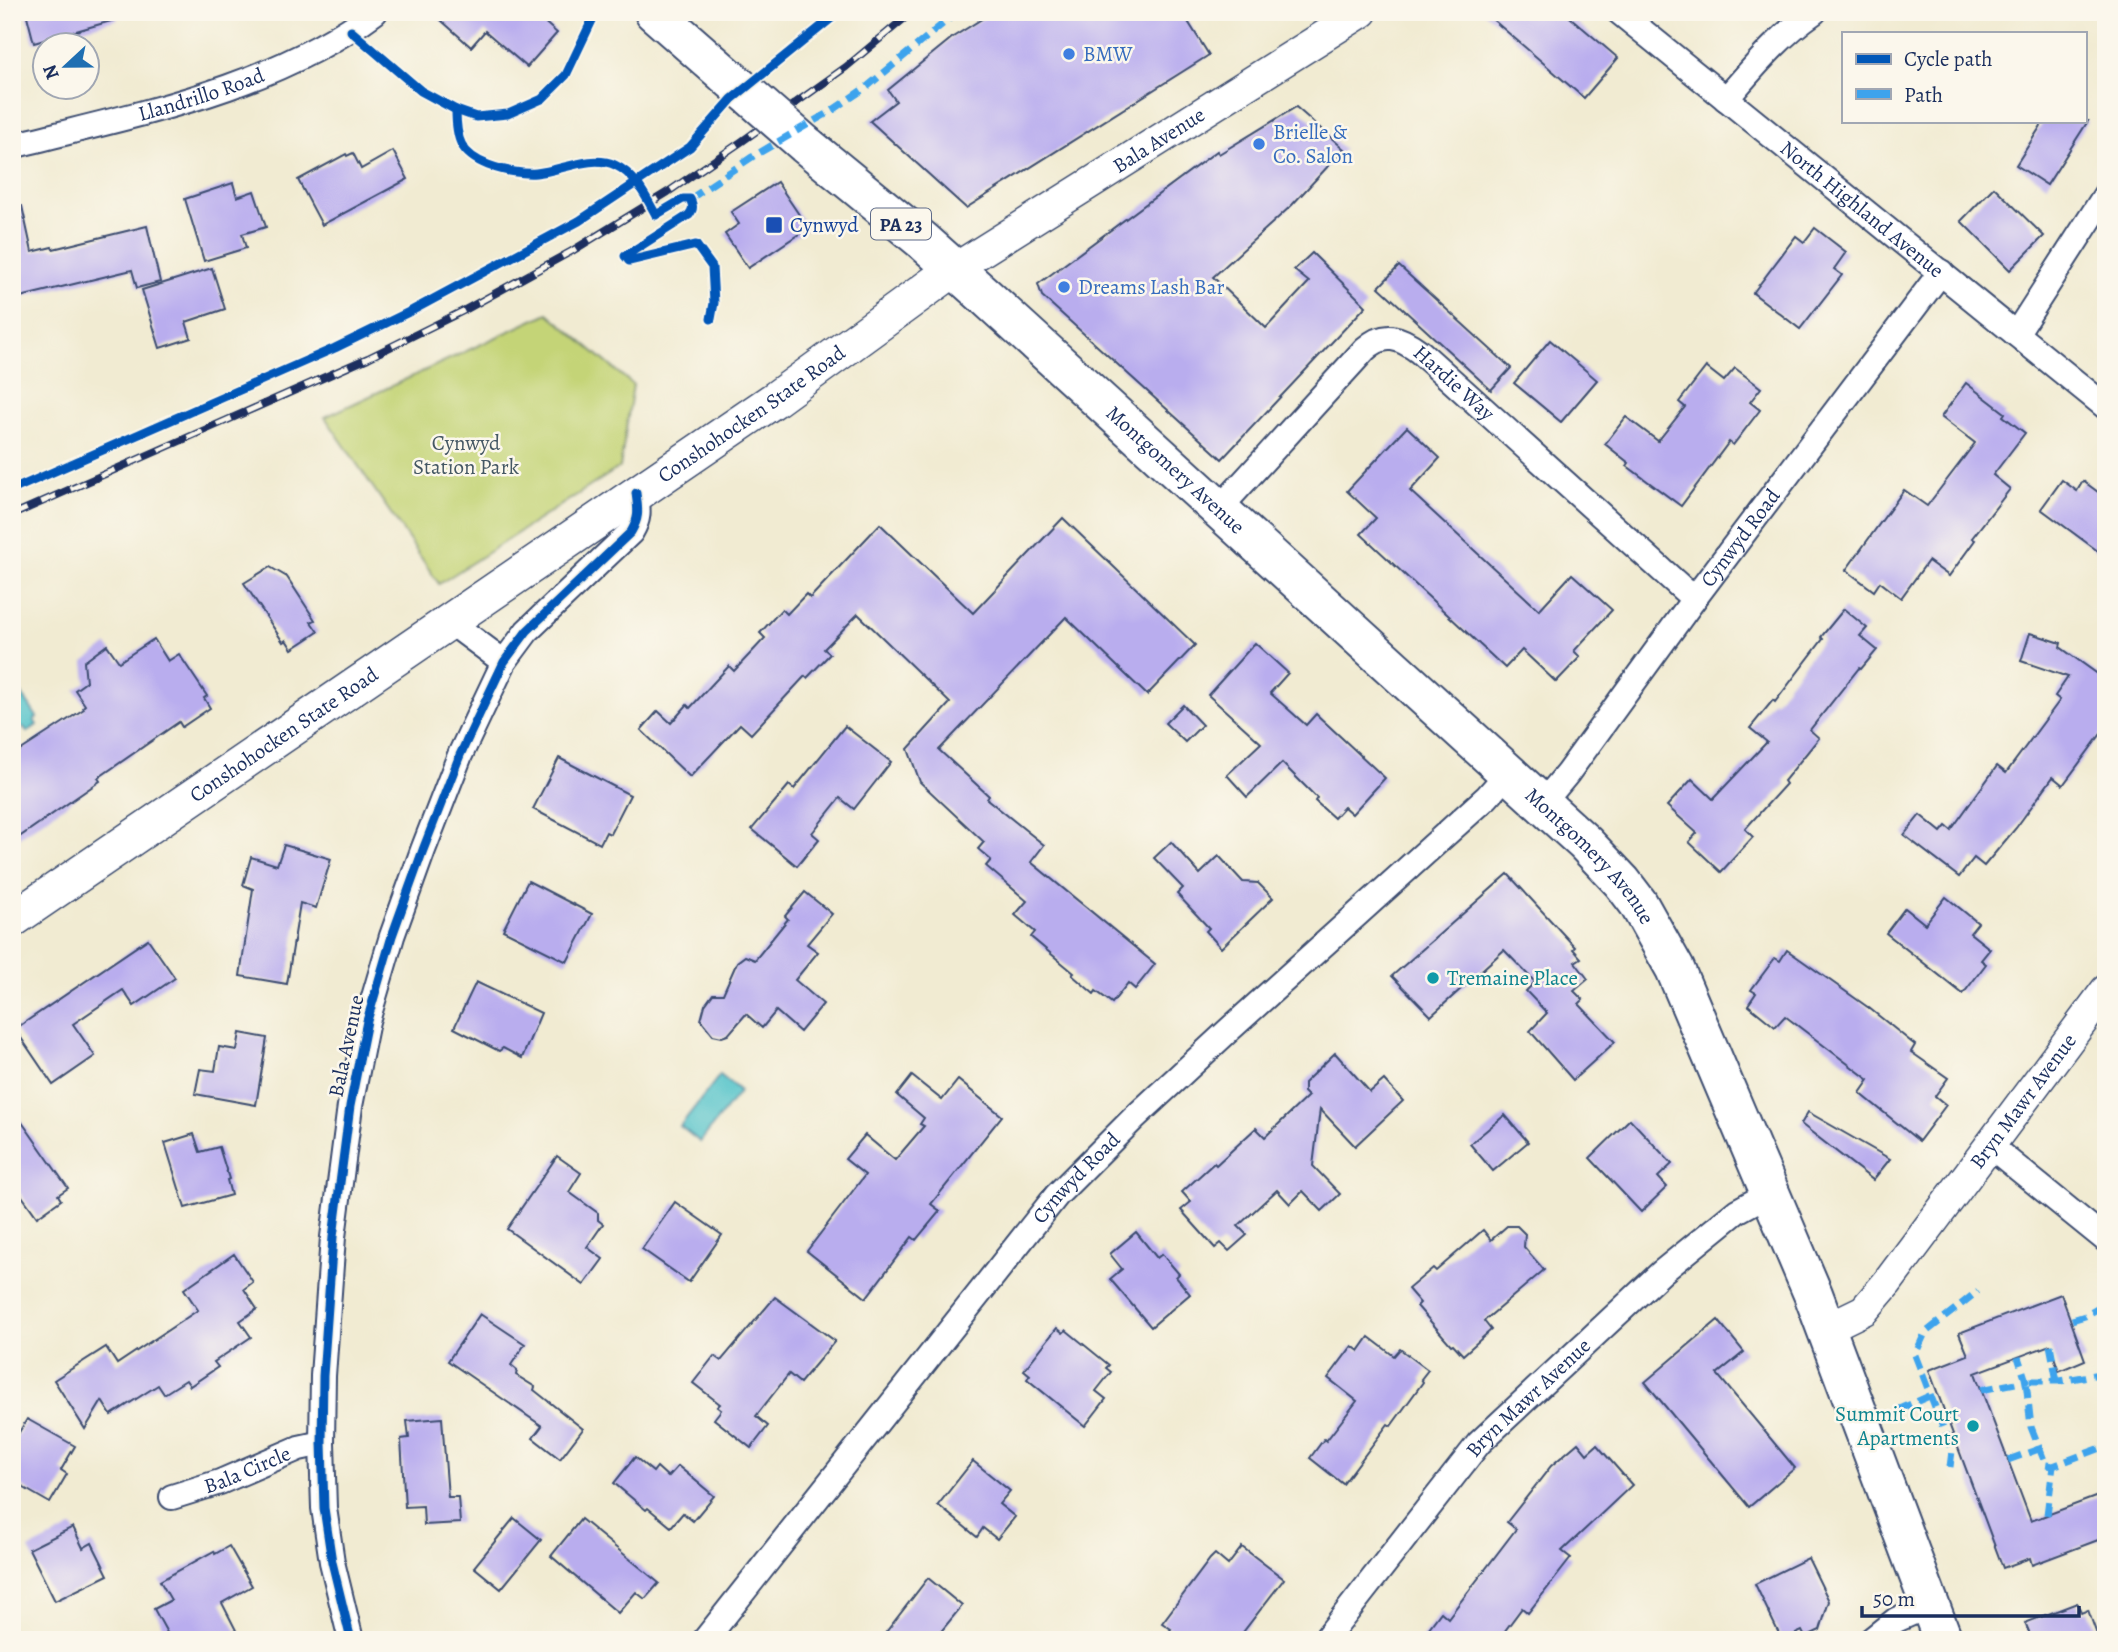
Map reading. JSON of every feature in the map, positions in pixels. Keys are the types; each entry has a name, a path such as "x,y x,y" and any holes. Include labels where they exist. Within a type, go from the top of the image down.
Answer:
{"main road":[{"name":"PA 23","path":"654,12 806,145 954,269"},
{"name":"Conshohocken State Road","path":"12,920 774,400 954,269"},
{"name":"Montgomery Avenue","path":"954,269 1585,843 1622,882 1652,926 1675,969 1813,1294 1943,1640"}],"street":[{"name":"Llandrillo Road","path":"12,146 177,103 260,76 351,31 375,12"},
{"name":"Bala Avenue","path":"954,269 1362,12"},
{"name":"North Highland Avenue","path":"1619,12 2106,407"},
{"path":"1726,99 1763,56 1793,27 1814,12"},
{"path":"2016,334 2106,194"},
{"name":"Cynwyd Road","path":"1542,804 1567,775 1694,598 1941,272"},
{"name":"Hardie Way","path":"1219,509 1365,348 1380,338 1394,338 1412,345 1694,598"},
{"name":"Bala Avenue","path":"351,1640 332,1562 324,1508 323,1376 333,1237 350,1106 367,1021 392,936 423,850 460,755 504,662 527,631 631,532 639,512 636,493"},
{"path":"449,621 504,662"},
{"name":"Cynwyd Road","path":"705,1640 1058,1195 1134,1118 1333,934 1487,797 1508,773"},
{"name":"Bryn Mawr Avenue","path":"1825,1329 1864,1310 1887,1283 2106,990"},
{"path":"1989,1144 2106,1240"},
{"name":"Bryn Mawr Avenue","path":"1325,1640 1479,1443 1661,1272 1737,1210 1770,1193"},
{"name":"Bala Circle","path":"172,1497 220,1482 299,1448 322,1443"},
{"path":"1871,1640 1896,1620 1930,1605"}],"green space":[{"name":"Cynwyd Station Park","path":"548,313 633,385 620,467 439,584 325,417"}],"water":[{"path":"14,682 37,717 34,720 37,725 27,732 24,727 17,728 12,721"},
{"path":"720,1075 740,1091 700,1142 680,1126"}],"building":[{"path":"26,12 117,12 118,19 72,32 32,32 32,35"},
{"path":"432,12 533,12 557,33 527,67 485,31 471,47"},
{"path":"993,12 1182,12 1209,55 966,208 870,121 896,101 888,90 953,37"},
{"path":"1484,12 1564,12 1618,58 1584,98"},
{"path":"1296,107 1344,149 1292,205 1213,277 1266,328 1309,282 1294,270 1312,253 1366,306 1222,459 1042,296 1038,284 1217,151 1219,154"},
{"path":"2088,121 2047,185 2016,165 2043,122"},
{"path":"393,151 408,179 322,225 298,180 346,154 347,156 353,153 361,169"},
{"path":"777,182 808,228 748,268 725,234 739,224 731,212"},
{"path":"233,183 237,197 254,191 266,227 242,234 246,248 204,261 185,199"},
{"path":"1994,187 2044,236 2010,270 1961,221"},
{"path":"22,206 32,252 147,226 160,282 137,288 132,270 12,299 12,207"},
{"path":"1815,228 1846,252 1834,269 1842,275 1800,329 1753,293 1796,236 1804,242"},
{"path":"1399,266 1511,368 1491,390 1379,287"},
{"path":"212,268 225,309 186,322 191,338 160,348 142,290"},
{"path":"1550,340 1597,380 1561,422 1514,383"},
{"path":"1706,367 1724,381 1735,368 1761,388 1750,402 1760,410 1733,445 1729,442 1681,506 1627,466 1629,463 1605,444 1626,417 1658,441 1685,407 1679,402"},
{"path":"1966,383 2005,413 2003,416 2025,433 1993,475 2010,489 1972,538 1975,540 1949,576 1928,561 1901,598 1880,582 1874,591 1846,570 1904,490 1927,506 1975,443 1941,417"},
{"path":"1407,427 1440,458 1410,491 1539,610 1572,574 1612,610 1574,651 1580,657 1556,682 1522,650 1505,668 1361,534 1376,518 1347,491"},
{"path":"2062,480 2077,491 2083,481 2106,498 2106,557 2041,509"},
{"path":"1063,518 1195,645 1147,695 1066,617 939,750 989,796 987,799 1044,845 1031,862 1155,964 1135,989 1128,983 1112,1003 1096,991 1094,994 1072,975 1074,973 1031,937 1035,932 1015,915 1027,901 986,866 991,860 978,849 984,842 920,782 908,749 950,703 858,614 824,649 830,654 807,678 805,676 751,734 740,724 690,777 641,730 658,711 671,723 687,705 690,708 729,666 734,671 765,638 760,633 782,609 787,614 806,594 810,598 880,524 973,613"},
{"path":"270,567 287,577 315,620 311,622 318,632 292,649 286,640 283,642 244,583"},
{"path":"1844,609 1867,628 1860,636 1877,650 1861,669 1859,668 1810,730 1819,738 1784,781 1786,784 1745,829 1753,837 1721,872 1689,842 1697,833 1667,806 1692,779 1713,799 1767,742 1750,728 1773,700 1775,702"},
{"path":"2030,633 2061,643 2060,647 2106,680 2106,727 2063,785 2053,777 1984,866 1974,858 1959,877 1904,835 1920,815 1941,832 1946,826 1951,830 1997,766 2006,773 2060,700 2055,696 2068,677 2021,661"},
{"path":"154,639 168,661 179,654 207,696 204,698 210,708 182,727 179,722 12,842 12,756 84,709 85,705 75,690 86,682 84,662 107,645 119,662"},
{"path":"1255,643 1288,673 1270,693 1306,725 1316,714 1385,778 1352,814 1344,807 1334,818 1315,801 1317,798 1282,763 1247,797 1227,775 1261,743 1208,695"},
{"path":"1183,705 1202,725 1185,742 1165,723"},
{"path":"845,726 891,762 854,809 840,798 812,833 819,839 797,866 752,829 789,785 794,789"},
{"path":"559,758 630,795 610,834 606,832 600,844 533,809"},
{"path":"1171,842 1200,874 1219,856 1243,882 1258,883 1273,898 1221,948 1206,931 1209,928 1177,894 1183,888 1154,858"},
{"path":"284,845 331,859 316,908 300,903 287,984 240,976 253,889 243,885 251,857 277,865"},
{"name":"Tremaine Place","path":"1508,874 1575,947 1573,949 1581,958 1575,962 1588,979 1574,991 1583,1000 1579,1004 1615,1042 1573,1080 1530,1031 1547,1013 1526,991 1535,982 1504,950 1431,1016 1392,976"},
{"path":"528,881 592,914 567,962 503,930"},
{"path":"805,892 832,914 807,944 818,952 795,980 823,1004 800,1032 776,1011 762,1028 746,1014 728,1035 713,1035 701,1020 705,1005 713,994 723,994 737,962 745,956 755,960 788,919 785,916"},
{"path":"1946,897 1978,923 1970,933 1990,949 1981,960 1986,964 1963,994 1886,933 1905,908 1925,924"},
{"path":"148,939 175,978 134,1006 123,990 73,1024 95,1056 53,1085 15,1029"},
{"path":"1787,950 1869,1008 1915,1045 1911,1052 1948,1078 1935,1096 1946,1105 1919,1141 1860,1093 1869,1080 1785,1016 1775,1027 1748,1005 1756,993 1751,990 1775,958 1780,961"},
{"path":"476,982 541,1013 522,1058 503,1048 499,1051 454,1028"},
{"path":"240,1033 267,1038 256,1105 195,1094 200,1069 215,1071 219,1047 237,1050"},
{"path":"1335,1053 1370,1092 1384,1080 1403,1101 1355,1146 1320,1109 1313,1166 1340,1194 1322,1211 1303,1191 1290,1204 1277,1190 1238,1226 1247,1235 1229,1251 1221,1243 1215,1248 1181,1210 1191,1202 1182,1192 1256,1128 1265,1137 1308,1096 1304,1092 1304,1083"},
{"path":"912,1076 942,1100 958,1080 1002,1116 931,1204 940,1211 916,1240 912,1237 866,1298 807,1251 865,1175 845,1159 865,1135 895,1160 924,1126 920,1124 924,1118 897,1095"},
{"path":"12,1108 68,1188 58,1195 61,1200 37,1217 12,1182"},
{"path":"1808,1112 1890,1159 1873,1180 1801,1124"},
{"path":"1505,1115 1528,1142 1493,1171 1470,1144"},
{"path":"1630,1119 1672,1164 1658,1177 1667,1187 1641,1212 1590,1158"},
{"path":"194,1134 200,1152 219,1147 231,1195 185,1208 165,1143"},
{"path":"557,1156 581,1173 569,1192 598,1213 598,1220 603,1224 587,1247 603,1259 584,1285 507,1229"},
{"path":"675,1202 722,1235 689,1282 642,1249"},
{"path":"1507,1226 1517,1226 1525,1234 1524,1247 1544,1270 1484,1321 1491,1330 1463,1355 1417,1306 1420,1303 1408,1289 1433,1268 1436,1271 1483,1230 1491,1240"},
{"path":"1136,1232 1157,1258 1162,1254 1179,1274 1176,1277 1190,1294 1151,1327 1110,1279 1122,1269 1110,1254"},
{"path":"234,1254 253,1282 244,1289 257,1309 240,1321 251,1337 214,1362 218,1367 190,1386 186,1380 164,1394 158,1385 111,1415 102,1401 85,1429 54,1380 106,1347 117,1364 198,1310 184,1289"},
{"name":"Summit Court Apartments","path":"2061,1294 2085,1360 2059,1371 2050,1345 1975,1373 2031,1521 2106,1493 2106,1537 2032,1565 2030,1558 2003,1568 1929,1370 1968,1355 1959,1333"},
{"path":"775,1297 835,1341 800,1383 789,1374 756,1416 768,1426 751,1448 714,1419 721,1410 717,1407 720,1404 693,1383 714,1356 721,1361"},
{"path":"480,1314 525,1344 511,1365 517,1370 516,1375 535,1387 534,1390 583,1429 560,1459 533,1438 542,1426 448,1361"},
{"path":"1718,1320 1744,1352 1717,1374 1795,1468 1749,1507 1645,1382"},
{"path":"1057,1328 1063,1333 1066,1330 1109,1365 1106,1368 1111,1372 1096,1391 1106,1399 1085,1426 1027,1379 1030,1375 1024,1370"},
{"path":"1369,1337 1394,1356 1400,1349 1428,1370 1421,1379 1423,1382 1391,1426 1388,1424 1343,1484 1310,1458 1357,1401 1328,1378 1352,1346 1359,1351"},
{"path":"442,1418 448,1497 458,1497 460,1523 424,1525 423,1506 405,1507 401,1439 409,1438 407,1421"},
{"path":"27,1419 75,1446 61,1470 67,1474 50,1503 12,1481 12,1444"},
{"path":"1578,1443 1587,1454 1597,1445 1632,1485 1562,1551 1571,1558 1528,1613 1522,1608 1498,1640 1420,1640 1441,1612 1448,1618 1516,1529 1507,1522 1551,1466"},
{"path":"635,1457 653,1472 657,1467 668,1477 678,1466 714,1496 693,1521 683,1513 671,1527 614,1483"},
{"path":"973,1461 1010,1491 999,1504 1015,1517 997,1539 983,1528 977,1537 938,1505"},
{"path":"514,1518 541,1540 501,1589 474,1567"},
{"path":"581,1519 659,1583 645,1599 636,1592 618,1613 551,1556"},
{"path":"73,1527 83,1548 92,1543 108,1575 55,1601 29,1549"},
{"path":"229,1546 252,1586 222,1603 241,1640 171,1640 154,1609 171,1600 160,1581 214,1551 215,1554"},
{"path":"1242,1547 1284,1579 1237,1640 1163,1640 1171,1629 1162,1623 1210,1559 1215,1554 1228,1565"},
{"path":"1808,1558 1829,1601 1820,1630 1805,1637 1802,1631 1782,1640 1755,1584"},
{"path":"928,1578 962,1606 934,1640 880,1640"},
{"path":"2077,1603 2081,1613 2088,1610 2099,1640 2032,1640 2025,1623"}],"railway":[{"path":"12,515 368,358 463,311 572,251 668,192 741,142 846,67 912,12"}],"marked path":[{"path":"690,199 752,157 833,110 868,86 957,12"},
{"path":"1950,1467 1952,1451 1915,1355 1925,1333 1978,1291"},
{"path":"2072,1320 2106,1304"},
{"path":"2050,1345 2057,1381"},
{"path":"1981,1390 2026,1381 2018,1357"},
{"path":"2106,1373 2060,1381 2026,1381 2031,1427 2046,1465 2053,1466 2106,1446"},
{"path":"1898,1410 1936,1393"},
{"path":"2008,1460 2039,1449"},
{"path":"2047,1515 2053,1466"}],"cycle path":[{"path":"351,31 421,91 456,110 476,117 508,114 542,99 566,75 596,12"},
{"path":"12,490 335,348 413,310 579,221 690,147 732,99 839,12"},
{"path":"456,110 461,144 471,156 488,165 512,172 530,173 546,172 586,162 606,162 622,169 634,180 656,215 683,199 690,199 692,211 689,215 625,256 629,261 696,245 712,267 714,303 711,319"},
{"path":"351,1640 332,1562 324,1508 323,1376 333,1237 350,1106 367,1021 392,936 423,850 460,755 504,662 527,631 631,532 638,513 636,493"}],"place":[{"name":"BMW","path":"1069,54"},
{"name":"Brielle & Co. Salon","path":"1259,144"},
{"name":"Cynwyd","path":"774,225"},
{"name":"Dreams Lash Bar","path":"1064,287"},
{"name":"Tremaine Place","path":"1433,978"},
{"name":"Summit Court Apartments","path":"1973,1426"}]}
